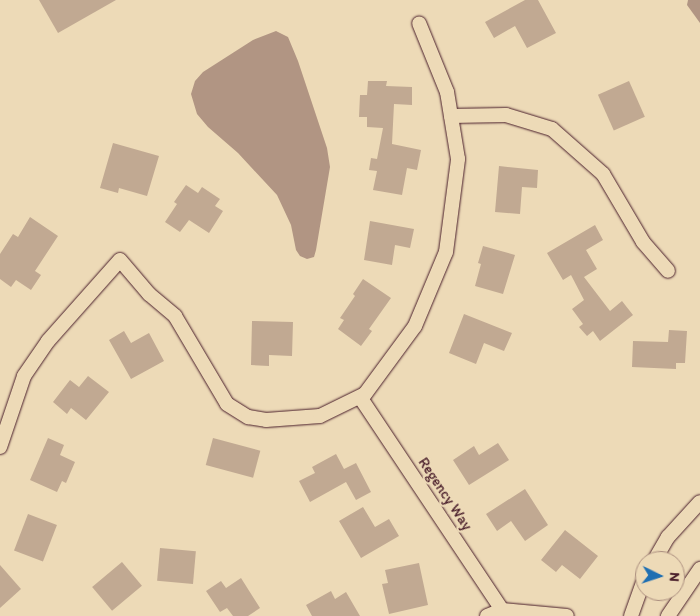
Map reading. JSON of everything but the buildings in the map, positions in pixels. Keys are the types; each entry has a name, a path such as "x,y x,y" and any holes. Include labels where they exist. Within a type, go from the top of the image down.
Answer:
{"street":[{"path":"0,447 24,376 48,341 120,260 149,294 175,316 227,404 248,417 266,420 320,416 365,394 415,326 446,252 458,160 447,92 418,24"},
{"path":"451,116 506,115 552,129 603,174 643,242 668,271"},
{"name":"Regency Way","path":"360,397 502,610"},
{"path":"660,551 668,537 700,502"},
{"path":"668,616 700,569"},
{"path":"631,616 636,601"},
{"path":"487,616 502,610 567,616"}],"shaded area":[{"path":"688,0 700,0 700,23 687,5"},
{"path":"276,31 288,37 298,61 327,148 330,167 316,250 314,257 307,259 300,256 296,250 291,225 277,195 238,153 208,127 197,114 191,94 195,81 203,72 253,40"}]}
